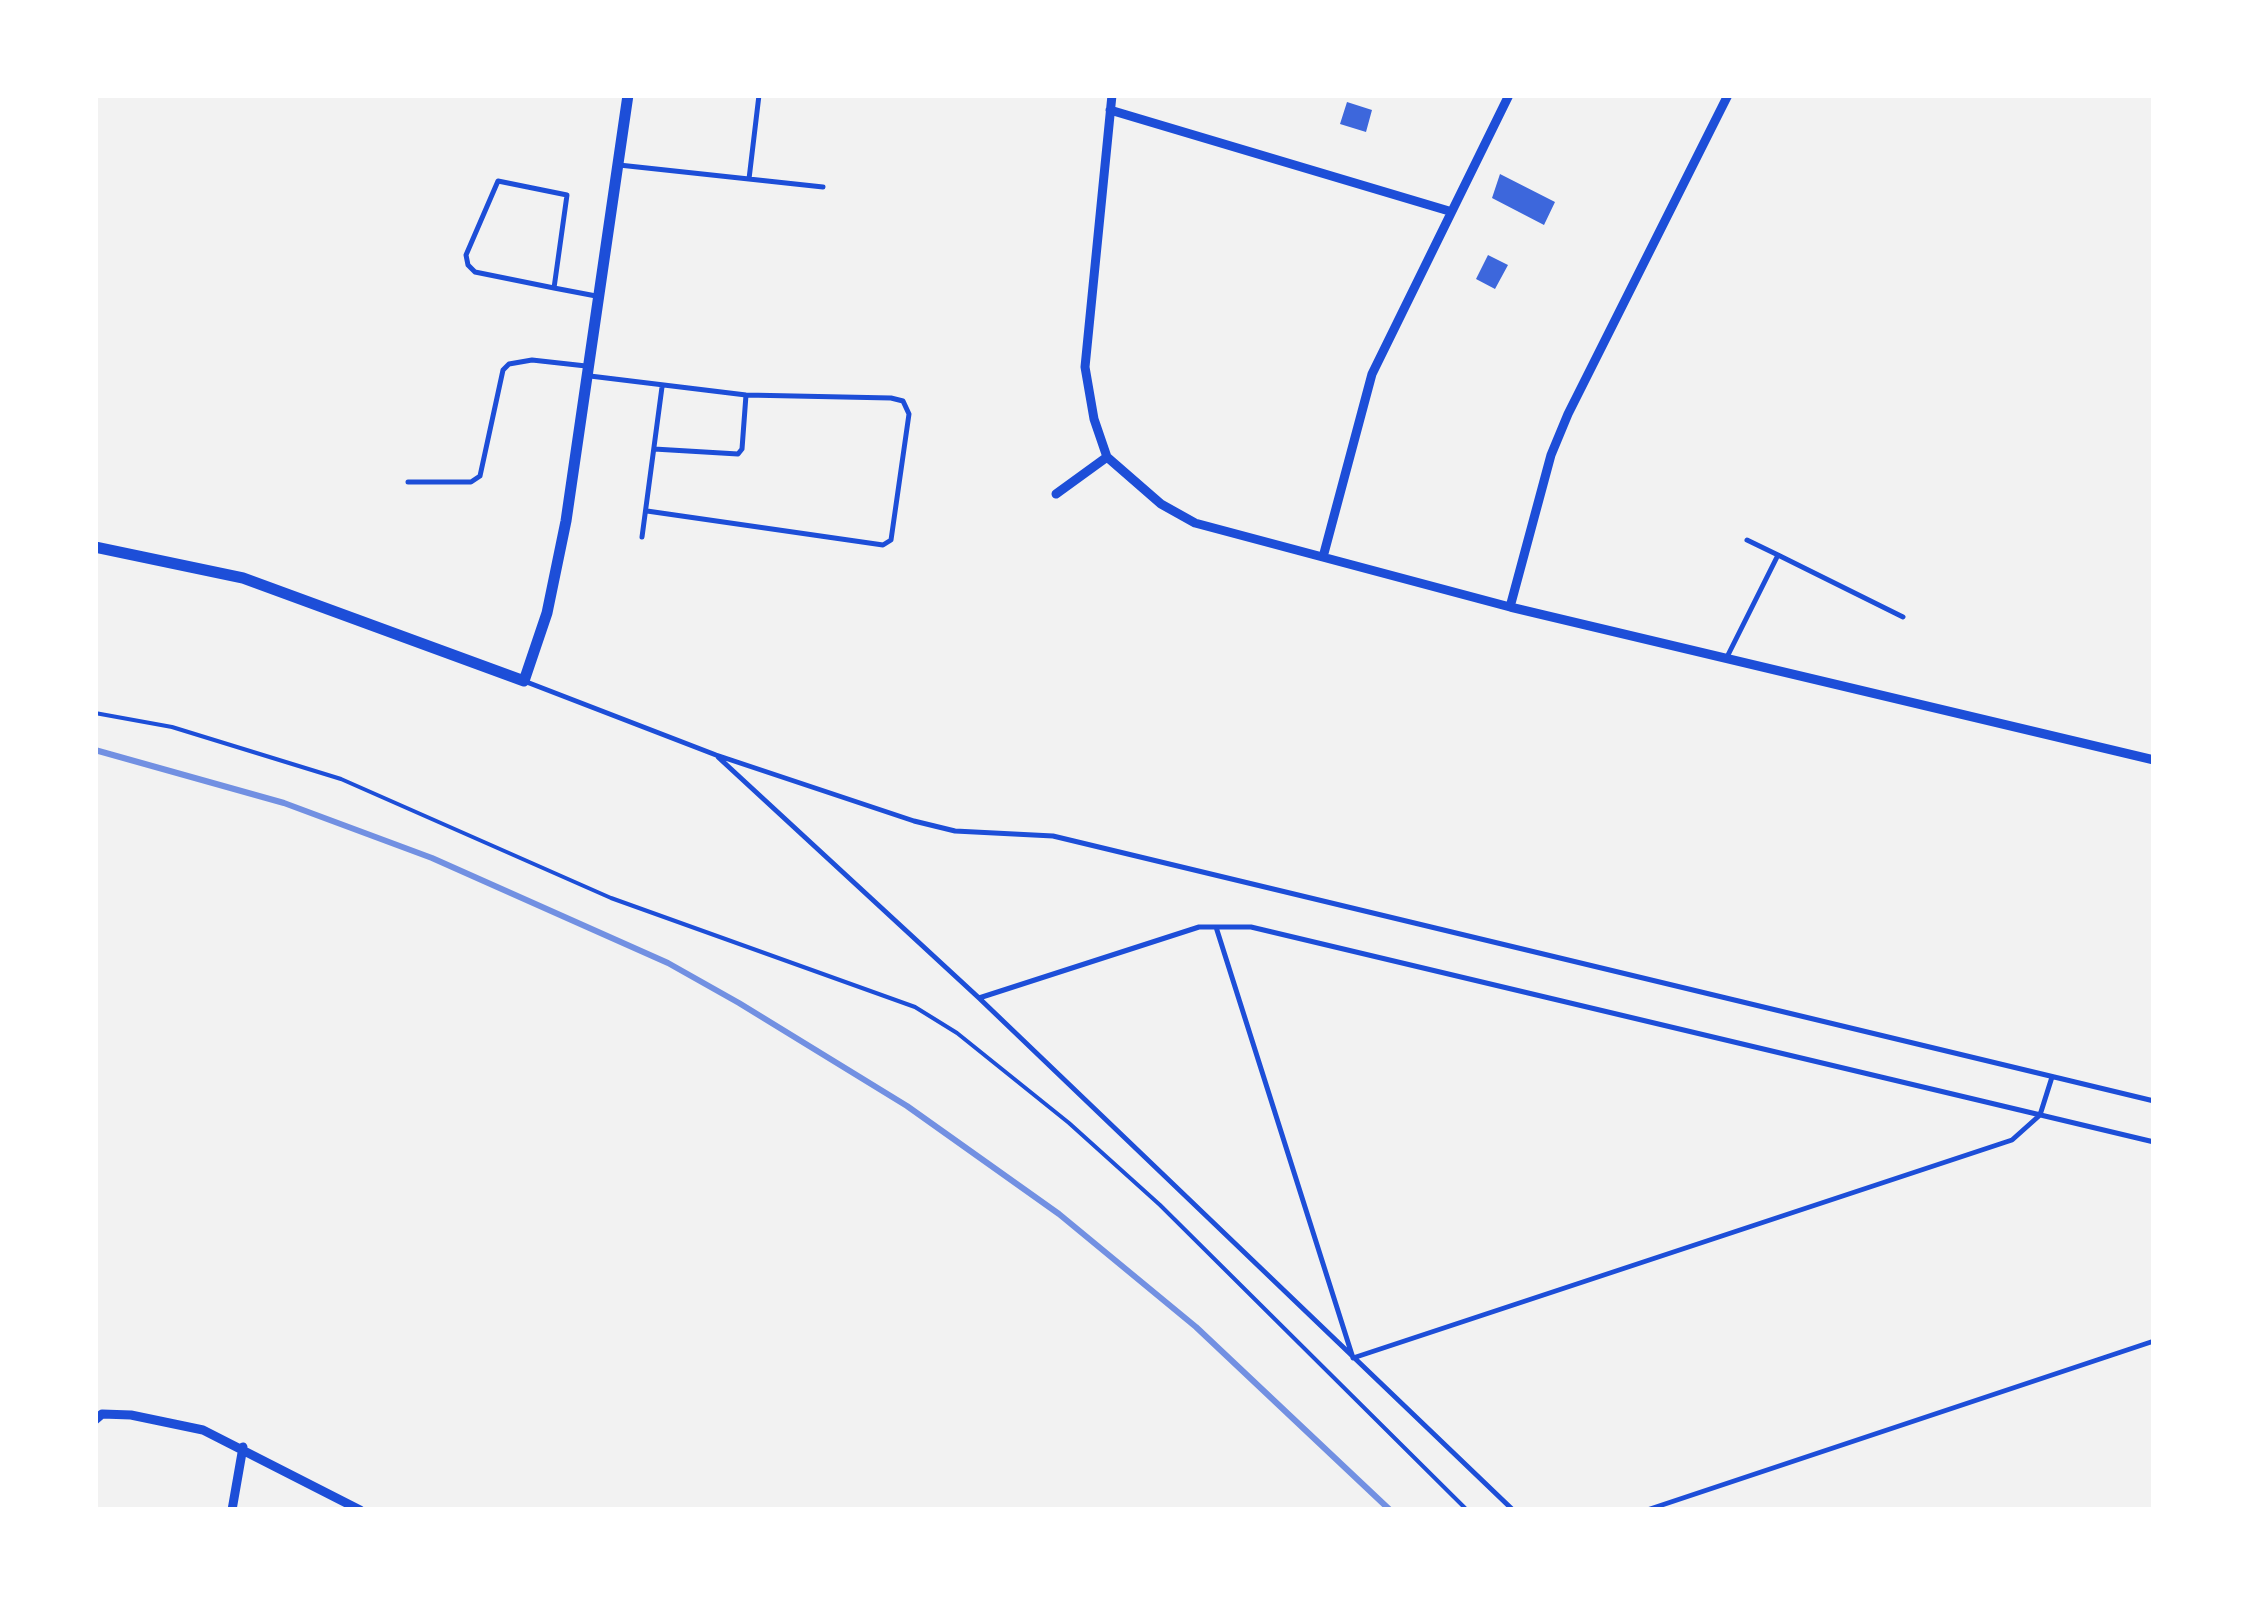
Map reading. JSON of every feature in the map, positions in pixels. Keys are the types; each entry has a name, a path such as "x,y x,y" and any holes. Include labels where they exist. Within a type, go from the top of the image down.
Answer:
{"street":[{"path":"95,547 243,578 524,682 553,588 628,95"},
{"path":"1112,95 1085,367 1094,419 1107,457 1147,494 1195,524 1510,607 2154,760"},
{"path":"1323,557 1372,374 1508,95"},
{"path":"1510,607 1552,455 1568,414 1728,95"},
{"path":"1110,110 1449,211"},
{"path":"1056,494 1107,457"},
{"path":"95,1420 114,1414 179,1423 244,1447 360,1510"},
{"path":"232,1510 244,1447"}],"lane":[{"path":"749,179 759,95"},
{"path":"619,165 822,187"},
{"path":"554,288 567,195 498,182 466,255 468,265 475,272 554,288 599,297"},
{"path":"408,482 471,482 480,476 503,370 509,364 532,360 662,387 746,395 858,396 902,402 909,414 891,540 874,546 647,511"},
{"path":"642,537 662,387"},
{"path":"654,448 738,454 742,448 746,395"},
{"path":"1747,540 1903,617"},
{"path":"1726,657 1778,555"},
{"path":"524,682 716,755 955,831 1053,836 2154,1101"},
{"path":"716,755 979,998 1513,1510"},
{"path":"1216,926 1353,1358"},
{"path":"979,998 1198,927 1251,928 2154,1142"},
{"path":"1353,1358 2012,1140 2040,1115 2052,1076"},
{"path":"1647,1510 2154,1341"}],"path":[{"path":"95,714 172,727 341,779 611,898 915,1007 957,1033 1069,1123 1160,1205 1467,1510"}],"building":[{"path":"1347,102 1372,110 1366,132 1340,124"},
{"path":"1500,174 1555,202 1544,225 1492,198"},
{"path":"1488,255 1508,265 1495,289 1476,279"}],"railway":[{"path":"95,750 284,803 432,858 668,963 739,1003 907,1106 1059,1214 1196,1327 1390,1510"}]}
